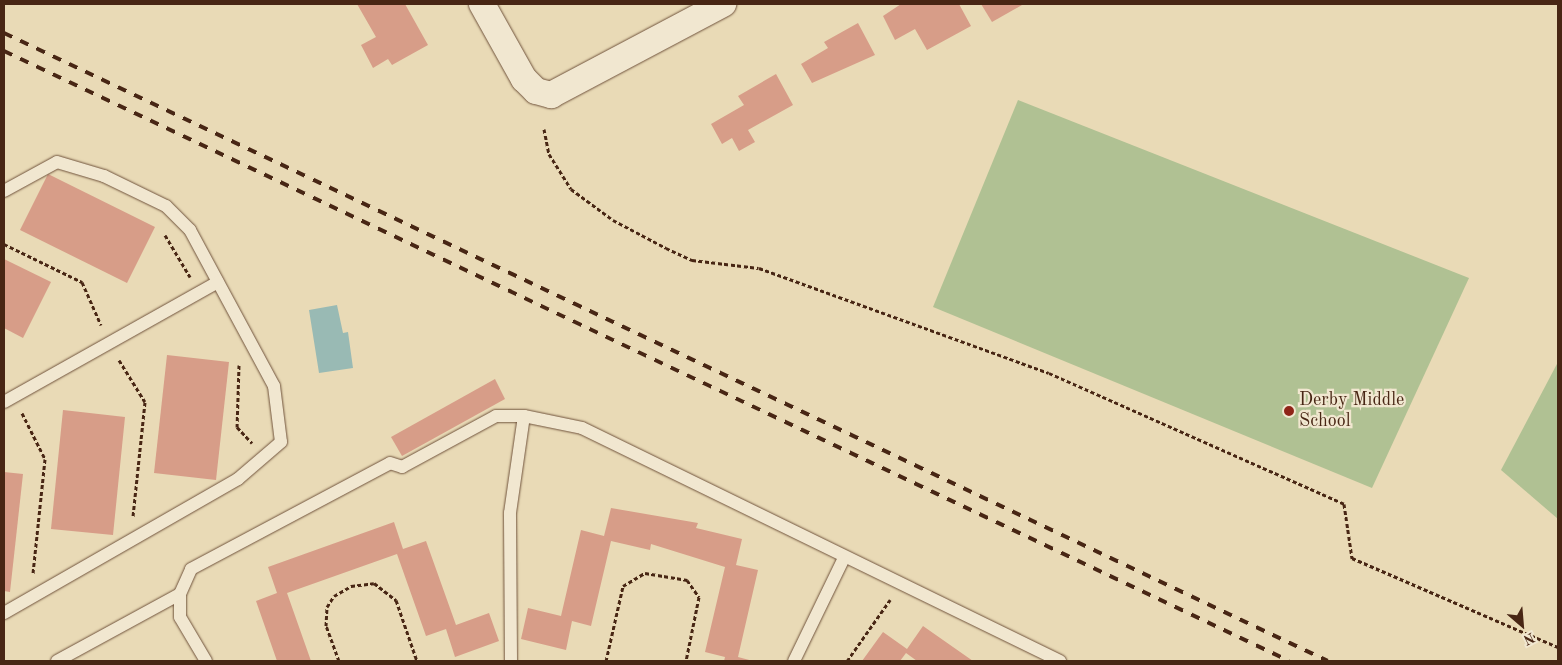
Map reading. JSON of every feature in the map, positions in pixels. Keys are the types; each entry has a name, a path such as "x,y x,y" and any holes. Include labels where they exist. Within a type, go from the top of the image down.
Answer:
{"street":[{"path":"482,4 524,79 536,91 551,95 568,90 723,4"}],"lane":[{"path":"4,191 57,162 104,176 166,206 190,230 274,386 281,442 238,479 4,613"},
{"path":"8,399 218,282"},
{"path":"206,661 180,617 180,594 192,569 390,463 402,466 496,416 524,416 582,428 844,558 1060,661"},
{"path":"511,661 510,513 524,416"},
{"path":"794,661 844,558"},
{"path":"57,661 180,594"}],"path":[{"path":"544,129 553,163 571,189 613,220 666,248 692,260 759,268 1049,373 1344,504 1352,558 1558,646"},
{"path":"4,244 82,282 110,342 145,402 131,540"},
{"path":"8,399 45,459 31,597"},
{"path":"606,661 623,586 645,573 687,580 700,597 686,661"},
{"path":"339,661 326,626 327,608 334,596 351,586 374,583 396,600 417,661"},
{"path":"847,661 901,585"}],"green space":[{"path":"1018,100 1469,278 1372,488 933,307"},
{"path":"1558,362 1558,519 1501,470"}],"water":[{"path":"337,305 343,333 348,332 353,368 319,373 309,310"}],"building":[{"path":"357,4 405,4 428,45 392,65 388,59 373,68 361,45 376,37"},
{"path":"901,4 959,4 971,26 927,50 915,29 895,40 883,16"},
{"path":"981,4 1021,4 1022,5 992,22"},
{"path":"858,23 875,55 812,83 801,64 828,48 824,42"},
{"path":"776,74 793,105 748,130 755,142 739,151 732,138 722,144 711,124 744,105 738,96"},
{"path":"48,174 155,227 127,283 20,230"},
{"path":"4,259 51,282 23,338 4,328"},
{"path":"167,355 229,362 216,480 154,473"},
{"path":"495,379 505,399 402,456 391,437"},
{"path":"63,410 125,417 113,535 51,529"},
{"path":"4,472 23,474 10,592 4,591"},
{"path":"611,508 698,523 696,528 742,539 736,565 758,570 738,657 753,661 724,661 725,657 705,652 725,567 651,544 650,550 611,541 591,626 572,621 566,650 521,639 528,608 561,616 581,530 604,536"},
{"path":"394,522 403,549 426,541 456,625 489,613 499,641 455,657 446,629 426,636 397,554 287,593 311,661 277,661 256,601 277,593 268,567"},
{"path":"923,626 973,661 917,661 906,653 900,661 862,661 883,632 907,649"}],"railway":[{"path":"4,33 1328,661"},
{"path":"4,51 1289,661"}],"place":[{"name":"Derby Middle School","path":"1289,411"}]}
